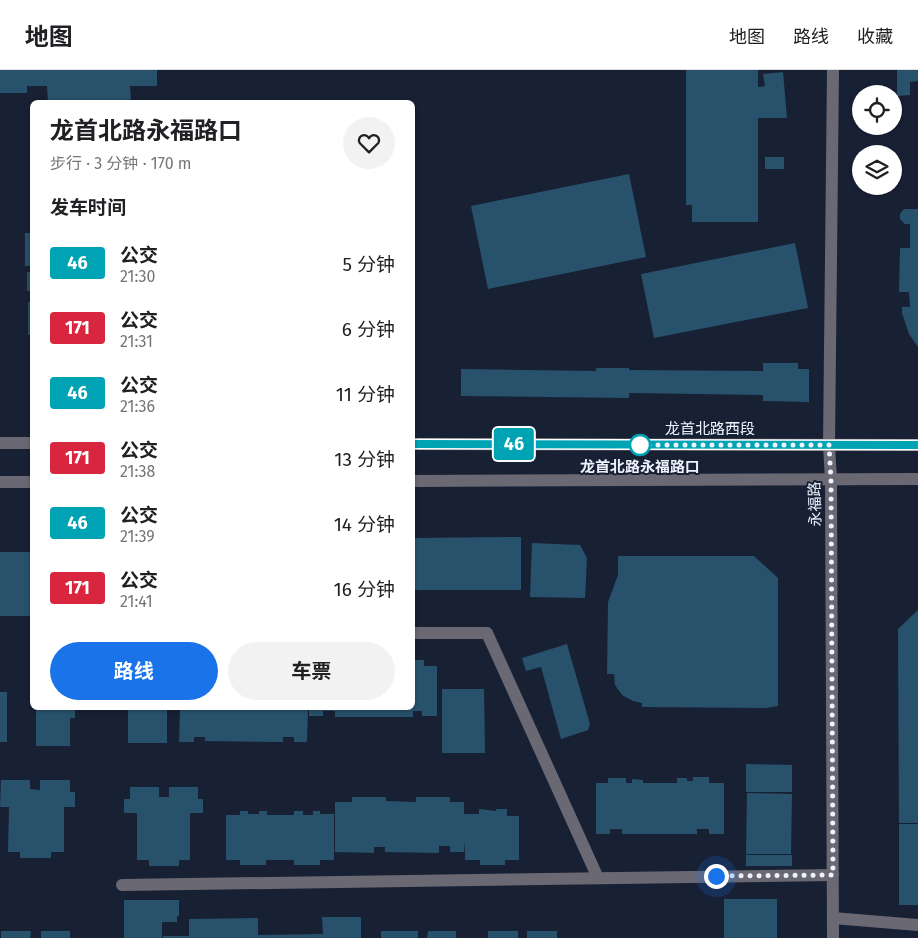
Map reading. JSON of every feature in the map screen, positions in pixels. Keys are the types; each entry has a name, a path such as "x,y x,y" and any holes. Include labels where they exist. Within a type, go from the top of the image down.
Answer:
{"street":[{"name":"永福路","path":"833,70 829,445 831,480 833,938"},
{"path":"0,443 30,443"},
{"name":"龙首北路西段","path":"415,444 918,445"},
{"path":"415,481 918,480"},
{"path":"0,482 30,482"},
{"path":"415,633 487,633 598,878"},
{"path":"122,885 833,875"},
{"path":"833,918 918,925"}],"building":[{"path":"0,70 157,70 157,86 130,86 131,100 48,100 47,86 27,86 27,93 0,93"},
{"path":"686,70 758,70 758,87 765,86 763,74 783,72 787,118 758,118 758,222 692,222 692,205 686,205"},
{"path":"897,70 918,70 918,81 910,82 910,95 902,96 902,85 897,85"},
{"path":"765,157 784,157 784,169 765,169"},
{"path":"629,174 646,257 488,289 471,206"},
{"path":"904,209 918,209 918,347 909,334 902,313 902,307 910,307 909,292 899,292 900,248 910,248 910,224 905,224 900,219 900,214"},
{"path":"25,233 30,233 30,266 25,266"},
{"path":"795,243 808,308 654,338 641,274"},
{"path":"27,272 30,272 30,291 27,291"},
{"path":"28,302 30,302 30,335 28,335"},
{"path":"763,363 798,363 798,369 809,369 809,402 763,401 763,395 629,393 629,398 461,396 461,369 596,371 596,368 629,368 629,370 763,371"},
{"path":"521,537 521,590 415,590 415,538"},
{"path":"532,543 580,545 587,558 585,598 530,597"},
{"path":"0,552 30,552 30,616 0,616"},
{"path":"618,556 754,556 778,578 778,706 766,708 642,707 642,703 622,695 615,685 614,674 607,674 608,602 618,575"},
{"path":"918,610 918,823 899,823 898,629"},
{"path":"567,644 590,724 588,730 561,739 541,667 526,671 522,658"},
{"path":"415,660 424,660 424,666 437,666 437,716 422,716 422,711 413,711 413,717 335,717 335,711 323,711 323,716 309,716 309,710 415,710"},
{"path":"442,689 484,689 485,753 442,753"},
{"path":"0,692 7,692 7,742 0,742"},
{"path":"36,710 75,710 75,718 70,718 70,746 36,746"},
{"path":"128,710 167,710 167,743 128,743"},
{"path":"180,710 308,710 307,742 294,742 294,737 283,737 283,742 205,741 205,737 194,737 194,742 179,742"},
{"path":"746,764 792,765 792,792 746,792"},
{"path":"693,777 709,777 709,783 724,783 724,834 709,834 709,829 697,829 697,834 622,834 622,829 610,829 610,834 596,834 596,783 608,783 608,778 626,778 626,783 632,783 632,779 643,780 643,783 677,783 677,778 687,778 687,781 693,781"},
{"path":"1,780 30,780 30,789 40,790 40,780 70,780 70,792 75,792 75,807 64,807 64,852 51,852 51,858 20,858 20,852 8,852 9,807 0,807"},
{"path":"130,787 159,787 159,797 169,797 169,787 198,787 198,799 203,799 203,813 190,813 190,860 179,860 179,866 149,866 149,860 137,860 137,813 124,813 124,799 130,799"},
{"path":"747,793 792,794 791,854 746,854"},
{"path":"352,797 386,797 386,801 416,802 416,797 450,797 450,802 464,802 464,814 479,814 479,809 496,811 496,809 507,809 507,816 519,816 519,860 505,860 505,865 480,865 480,860 465,860 465,842 464,852 450,852 450,846 439,846 439,853 385,852 385,847 374,847 374,853 335,852 335,802 352,802"},
{"path":"240,811 248,811 248,814 259,814 259,811 267,811 267,815 294,815 294,811 303,811 303,815 313,815 313,811 320,811 320,814 334,814 334,860 320,860 320,865 294,865 294,860 266,860 266,865 240,865 240,860 226,860 226,815 240,815"},
{"path":"899,824 918,824 918,905 899,905"},
{"path":"746,855 792,855 792,866 746,866"},
{"path":"724,899 777,899 777,938 724,938"},
{"path":"124,900 179,900 177,922 162,922 162,938 124,938"},
{"path":"322,917 361,917 361,938 163,938 163,936 189,936 189,919 258,918 258,935 323,934"},
{"path":"1,931 31,931 30,938 1,938"},
{"path":"41,931 70,931 70,938 41,938"},
{"path":"381,931 418,931 418,938 381,938"},
{"path":"428,931 456,931 456,938 427,938"},
{"path":"488,931 518,931 518,938 488,938"},
{"path":"527,931 557,931 557,938 527,938"}],"bus line":[{"name":"46","path":"415,444 918,445"}],"place":[{"name":"龙首北路永福路口","path":"640,445"}],"route":[{"path":"640,445 829,445 831,480 833,875 716,876"}]}
